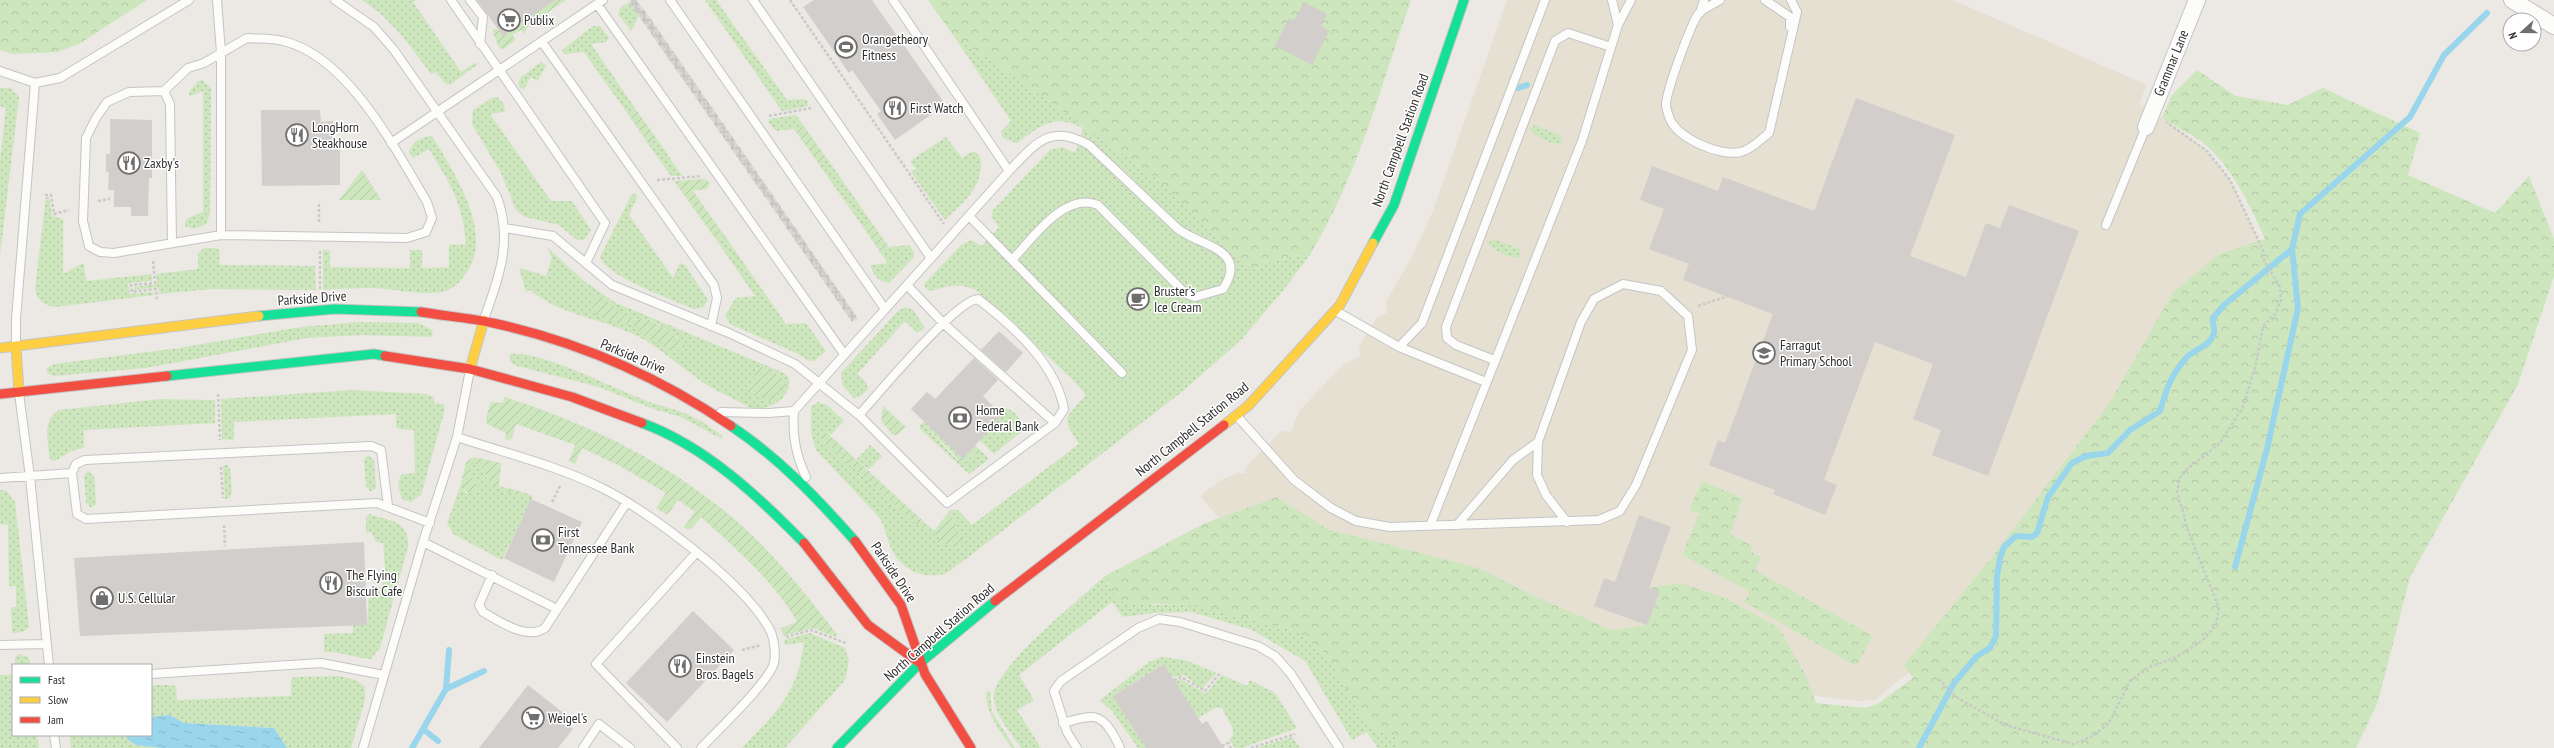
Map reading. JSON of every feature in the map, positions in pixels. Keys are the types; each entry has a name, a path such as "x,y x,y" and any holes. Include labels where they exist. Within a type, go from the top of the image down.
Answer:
{"street":[{"name":"North Campbell Station Road","path":"837,748 920,663 962,628 1248,406 1335,311 1394,204 1464,0"},
{"name":"Grammar Lane","path":"2146,127 2197,0"},
{"path":"2512,0 2554,26"},
{"name":"Parkside Drive","path":"0,348 272,314 348,309 431,312 484,320 528,331 623,364 670,388 710,411 741,432 783,465 857,543 904,610 920,663"},
{"path":"470,369 484,320"},
{"path":"16,346 19,393"},
{"path":"0,394 374,354 470,369 572,397 657,428 717,464 768,506 812,551 868,625 920,663 971,748"}],"lane":[{"path":"0,71 35,83 60,78 189,0"},
{"path":"217,0 221,53 221,235"},
{"path":"335,0 374,27 394,50 497,197 504,216 505,251 502,265 484,320"},
{"path":"451,0 498,72 605,223 586,263"},
{"path":"470,0 482,17 480,44"},
{"path":"670,0 885,309"},
{"path":"753,0 931,258"},
{"path":"893,0 1010,170"},
{"path":"1399,347 1422,323 1545,0"},
{"path":"1612,0 1618,26"},
{"path":"1430,526 1494,360 1582,141 1618,26 1631,0"},
{"path":"1704,0 1700,13 1680,56 1670,86 1666,105 1675,127 1696,143 1718,152 1740,152 1754,146 1769,133 1797,12 1791,0"},
{"path":"1700,13 1720,0"},
{"path":"1765,0 1790,17 1790,41"},
{"path":"391,143 438,113 600,2 718,175 844,354"},
{"path":"1494,360 1456,345 1447,338 1446,327 1448,320 1555,42 1568,33 1611,47"},
{"path":"247,38 283,41 316,55 359,95 391,143 427,202 432,218 426,232 408,238 221,235 114,253 100,252 89,246 83,221 86,138 96,118 108,102 129,92 164,91 188,68 204,63 247,38"},
{"path":"542,42 714,285 717,298 711,326"},
{"path":"16,346 16,319 35,83"},
{"path":"164,91 170,104 172,243"},
{"path":"2106,225 2146,127"},
{"path":"813,495 796,455 793,429 794,411 817,383 952,236 1010,170 1034,145 1052,134 1076,138 1089,145 1178,229 1190,238 1219,249 1230,261 1232,272 1223,289 1195,297 1186,294 1177,287 1098,205 1089,201 1079,201 1057,214 1012,260"},
{"path":"969,216 1122,373"},
{"path":"505,228 553,236 612,285 711,326 795,364 859,415 947,503 1055,423 1064,409 1061,393 1045,362 978,299 967,302 944,323 859,415"},
{"path":"1236,415 1294,480 1331,508 1356,521 1390,527 1567,522 1599,520 1620,511 1636,485 1692,350 1688,316 1661,291 1623,284 1594,299 1581,322 1538,442 1537,475 1546,496 1567,522"},
{"path":"907,285 944,323 1055,423"},
{"path":"1335,311 1399,347 1486,382"},
{"path":"363,748 423,542 457,437 470,369"},
{"path":"19,393 30,477 49,664"},
{"path":"710,411 769,413 794,411"},
{"path":"457,437 567,472 642,510 729,579 760,614 771,632 774,663 766,678 701,748"},
{"path":"1457,525 1513,460 1538,442"},
{"path":"388,506 381,450 371,446 221,452 86,460 76,464 72,473 77,514 86,519 377,503 430,523"},
{"path":"0,478 72,473"},
{"path":"492,576 479,605 483,612 529,634 539,633 545,628 627,502"},
{"path":"423,542 557,609"},
{"path":"677,748 596,664 696,553"},
{"path":"1077,748 1063,723 1054,691 1060,680 1138,628 1159,619 1180,622 1251,644 1275,656 1291,674 1339,748"},
{"path":"0,645 46,644"},
{"path":"152,674 321,663 384,674"},
{"path":"1063,723 1094,716 1100,718 1105,722 1120,748"},
{"path":"583,748 599,724 630,748"},
{"path":"54,736 56,748"}],"path":[{"path":"632,0 864,332"},
{"path":"790,0 952,236"},
{"path":"753,120 825,105"},
{"path":"1939,679 1956,697 2005,725 2073,744 2093,736 2109,724 2130,681 2149,667 2175,658 2203,640 2216,624 2219,608 2188,531 2177,490 2180,478 2186,470 2220,442 2243,407 2256,364 2263,326 2275,314 2280,300 2280,287 2276,278 2262,257 2264,250 2230,180 2207,151 2162,118"},
{"path":"640,182 718,175"},
{"path":"154,246 152,257 155,283 131,285 132,292 156,289 157,299"},
{"path":"1683,311 1728,296"},
{"path":"218,394 225,546"},
{"path":"742,650 811,630 846,643"},
{"path":"1174,680 1181,677 1205,691 1220,672"},
{"path":"1251,748 1295,734"},
{"path":"1222,746 1228,743 1231,748"},
{"path":"2072,748 2073,744"}],"shaded area":[{"path":"631,0 636,0 648,15 857,317 852,322 629,2"},
{"name":"Farragut Primary School","path":"1507,0 1953,0 2147,85 2139,104 2152,110 2207,151 2230,180 2263,250 1920,668 1908,673 1875,700 1858,701 1790,693 1287,598 1200,496 1221,480 1238,473 1245,473 1246,467 1281,431 1291,432 1299,411 1343,365 1361,355 1359,346 1377,317 1387,313 1386,302 1413,255 1433,211"}],"green space":[{"path":"0,0 147,0 79,44 57,52 11,54 0,50"},
{"path":"362,0 416,0 413,2 461,72 474,63 478,64 450,85 446,84 435,72 431,74 408,43 391,24 373,7"},
{"path":"555,0 566,0 529,25 524,34 521,30 512,35 516,40 503,49 499,48 492,30 498,28 503,36"},
{"path":"705,0 716,0 787,100 807,100 808,106 782,111"},
{"path":"928,0 1411,0 1379,97 1355,161 1328,223 1311,253 1263,263 1255,270 1232,253 1153,176 1022,82 953,35"},
{"path":"629,2 639,16 631,31 618,14 620,8"},
{"path":"593,26 600,26 609,38 606,42 591,44 637,111 630,117 584,52 564,54 562,50"},
{"path":"953,35 1022,82 1153,176 1232,253 1255,270 1263,263 1311,253 1286,287 1241,340 1183,391 951,570 944,574 928,575 921,574 907,568 901,563 892,550 883,524 878,516 816,450 811,433 811,407 818,402 827,405 844,421 831,435 824,430 822,440 916,524 941,537 937,542 942,545 950,544 960,549 961,537 950,510 958,510 972,525 1079,444 1067,423 1073,409 1086,395 1072,379 976,290 964,286 949,286 932,291 925,288 924,284 961,245 971,240 982,246 999,227 991,217 993,210 1050,150 1062,147 1075,153 1083,128 1063,121 1055,121 1041,126 1017,143 1003,138 1001,132 1011,121"},
{"path":"541,62 546,65 538,81 531,77 524,89 520,88 518,84 520,78"},
{"path":"2197,70 2236,96 2288,105 2323,88 2420,133 2408,175 2495,213 2529,176 2554,239 2554,276 2518,384 2410,577 2378,702 2356,748 1399,748 1395,736 1378,731 1365,722 1328,656 1297,631 1189,605 1125,603 1117,600 1105,576 1203,524 1277,497 1327,529 1479,568 1534,596 1611,630 1647,625 1660,592 1649,588 1680,583 1728,599 1779,628 1807,678 1816,703 1866,708 1879,703 1913,678 1904,665 1992,557 2108,405 2174,291 2219,254 2265,239 2239,186 2222,162 2202,142 2162,118 2172,95"},
{"path":"203,80 211,89 210,214 206,224 194,229 185,226 185,223 188,218 203,212 203,91 190,96 189,92 198,81"},
{"path":"0,88 11,88 19,97 0,255 0,161 6,108 0,106"},
{"path":"497,97 504,104 505,112 490,114 551,201 572,201 591,230 584,240 577,240 559,225 525,217 516,210 501,173 472,124 473,110 492,98"},
{"path":"637,111 657,139 649,145 630,117"},
{"path":"796,115 804,126 796,132 794,129 776,131 769,123 769,119"},
{"path":"1535,125 1561,136 1562,143 1559,144 1550,142 1535,135 1530,129"},
{"path":"804,126 826,157 818,163 796,132"},
{"path":"432,136 451,168 469,204 474,223 476,242 473,260 464,276 452,288 434,293 369,288 323,290 323,249 330,251 330,267 410,268 410,250 422,250 422,268 449,267 449,245 466,244 459,205 449,183 429,149 413,158 409,152 415,142 424,137"},
{"path":"946,137 962,158 971,152 977,153 981,161 981,165 980,174 974,189 964,202 945,220 911,172 916,169 910,161"},
{"path":"657,139 682,176 671,176 649,145"},
{"path":"826,157 870,220 863,227 818,163"},
{"path":"362,170 381,200 339,200"},
{"path":"705,179 710,183 707,189 693,191 725,236 717,241 674,181"},
{"path":"632,194 636,194 637,197 629,215 673,278 680,263 685,265 708,300 702,307 693,309 641,287 614,272 600,257"},
{"path":"46,197 49,197 52,216 63,219 63,274 81,264 84,264 86,281 152,274 152,281 128,283 130,294 153,292 154,295 55,307 47,305 41,301 37,296 35,288"},
{"path":"870,220 889,247 883,256 863,227"},
{"path":"725,236 786,324 806,323 826,351 814,361 809,361 798,354 730,324 725,315 736,298 755,296 717,241"},
{"path":"1493,239 1520,249 1520,257 1517,258 1508,256 1493,249 1488,243"},
{"path":"909,245 914,252 914,257 889,283 879,279 871,268 871,265 887,263 883,256 889,247"},
{"path":"547,247 584,281 616,303 784,373 789,378 787,392 778,402 773,405 752,410 712,388 645,340 616,327 556,306 530,290 526,292 519,268 546,276 552,258","holes":["625,313 629,319 650,320 678,337 671,353 633,326","761,366 784,378 775,397 753,396 748,387 753,383 756,369"]},
{"path":"204,248 217,248 220,252 219,265 315,266 316,290 212,289 159,294 158,287 134,290 134,287 157,284 156,274 198,269 198,254"},
{"path":"595,296 601,297 628,318 635,320 646,319 661,326 686,346 671,353 631,325 597,316 592,311 591,306 592,300"},
{"path":"906,307 913,310 925,328 917,333 905,321 857,374 866,382 868,389 860,397 854,398 843,386 841,373 899,310"},
{"path":"360,322 418,323 432,330 433,334 431,337 362,335 307,338 146,368 53,376 47,373 47,368 54,364 179,348 301,327"},
{"path":"510,354 541,358 560,364 649,402 684,413 699,420 723,436 722,439 681,417 653,409 599,387 517,366 510,362"},
{"path":"761,366 784,378 787,385 771,402 748,394 746,389 753,383 756,369"},
{"path":"352,390 425,394 434,397 434,403 444,404 445,409 421,495 411,502 403,500 399,491 399,480 402,474 415,473 414,430 399,429 396,427 396,414 234,422 234,440 222,439 221,399"},
{"path":"504,397 539,409 606,436 669,471 699,491 728,514 766,549 787,572 837,634 836,637 812,628 783,636 781,628 797,622 777,592 753,566 701,517 692,528 688,530 684,527 695,512 678,500 667,515 656,508 666,493 618,465 582,448 575,464 569,461 575,445 516,424 512,438 509,440 505,439 506,433 487,424 486,418 491,402 503,403"},
{"path":"160,399 215,400 215,423 84,430 84,448 71,451 55,461 50,459 47,438 48,426 53,415 59,410"},
{"path":"883,406 906,427 897,435 893,435 881,421"},
{"path":"1002,408 1007,408 1014,412 1019,418 1022,431 994,454 979,440 1002,415 998,411"},
{"path":"924,421 975,445 982,452 972,456 964,463 960,464 954,454 922,423"},
{"path":"922,423 960,463 964,463 972,456 982,452 989,459 969,474 920,429 920,425"},
{"path":"824,430 934,531 950,510 961,537 962,547 960,549 950,544 942,545 937,542 941,537 916,524 822,440 821,433"},
{"path":"870,445 882,456 869,469 856,460"},
{"path":"368,455 374,460 376,488 371,492 366,486 364,459"},
{"path":"474,457 501,463 499,486 519,491 520,496 492,484 487,479 483,469 476,464 472,465 470,472 479,488 474,492 469,492 460,487 466,462"},
{"path":"476,464 481,466 487,479 493,485 520,495 519,491 533,496 502,560 453,534 447,523 460,487 466,493 476,491 477,484 470,472 472,465"},
{"path":"223,465 228,465 230,468 232,492 229,498 225,499"},
{"path":"88,471 94,476 96,504 91,508 86,502 84,475"},
{"path":"1702,481 1743,498 1730,534 1753,546 1750,551 1761,557 1755,570 1873,636 1856,666 1744,602 1750,592 1682,555 1699,514 1689,510"},
{"path":"0,490 7,491 15,502 29,627 24,631 13,634 11,607 16,607 16,586 9,586 8,525 0,524"},
{"path":"369,514 397,523 406,532 408,538 408,547 380,648 371,659 324,652 324,634 353,633 353,625 367,625 369,591 371,588 382,587 385,568 383,543 376,542 371,532 366,533 366,518"},
{"path":"1105,576 1108,585 1153,605 1189,605 1297,631 1328,656 1365,722 1378,731 1395,736 1399,748 1378,748 1367,732 1352,740 1305,661 1252,630 1192,612 1154,613 1123,617 1112,602 1019,675 1034,700 1017,710 1041,748 1021,748 1003,723 996,709 994,695 998,683 1008,668 1041,633"},
{"path":"810,633 845,648 849,660 845,680 785,748 742,748 784,701 797,675 804,642 785,645 784,640"},
{"path":"18,654 29,657 30,664 15,664 15,658"},
{"path":"1162,657 1185,660 1217,673 1202,689 1184,675 1172,677 1164,664 1114,695 1146,748 1138,748 1112,711 1100,700 1149,662"},
{"path":"0,675 12,675 12,736 37,736 39,748 0,748"},
{"path":"1222,675 1247,686 1250,680 1275,693 1297,728 1242,748 1235,748 1229,740 1233,736 1233,729 1222,708 1217,707 1198,718 1175,682 1180,679 1206,694"},
{"path":"339,676 356,680 365,687 365,700 351,748 287,748 274,728 184,723 170,715 152,717 152,685 173,685 176,687 177,700 291,696 291,679 295,677"},
{"path":"986,691 990,692 992,712 1015,748 1012,748 994,721 988,707"},
{"path":"70,736 127,736 127,739 136,745 161,748 71,748"},
{"path":"1292,737 1300,748 1257,748"}],"water":[{"path":"170,715 184,723 274,728 287,748 161,748 136,745 127,739 127,736 152,736 152,717"}],"building":[{"name":"Publix","path":"477,0 555,0 503,36"},
{"path":"814,0 872,0 943,101 930,110 932,114 895,140 877,114 881,111 852,70 849,73 803,7"},
{"path":"1304,2 1327,14 1321,26 1329,31 1312,65 1275,46 1289,18 1294,21"},
{"name":"Farragut Primary School","path":"1856,98 1955,135 1910,256 1966,277 1986,223 2000,228 2009,205 2079,231 1988,476 1932,455 1941,430 1913,419 1933,364 1875,342 1824,480 1837,485 1825,515 1773,494 1775,490 1709,465 1718,440 1725,443 1773,314 1683,280 1689,264 1649,249 1664,209 1640,200 1652,166 1718,191 1723,177 1814,211"},
{"name":"LongHorn Steakhouse","path":"261,110 320,110 321,122 333,121 333,148 340,148 340,185 262,186"},
{"name":"Zaxby's","path":"110,119 152,120 152,178 149,178 148,216 131,216 131,207 114,207 114,190 108,190 109,172 106,172 106,154 110,154"},
{"path":"999,331 1023,353 1006,372 981,350"},
{"name":"Home Federal Bank","path":"974,358 998,380 983,396 1002,415 963,459 911,409 927,392 935,399"},
{"name":"First Tennessee Bank","path":"531,499 582,522 554,582 504,558"},
{"path":"1639,515 1671,527 1649,588 1660,591 1647,625 1594,606 1604,578 1615,582"},
{"path":"364,542 367,625 80,636 74,558"},
{"name":"Einstein Bros. Bagels","path":"693,611 734,650 667,722 626,683"},
{"path":"1164,664 1202,724 1207,721 1224,748 1146,748 1113,696"},
{"name":"Weigel's","path":"528,685 566,715 562,721 573,729 558,748 479,748"}],"waterway":[{"path":"2235,567 2267,449 2298,308 2292,249 2300,214 2410,117 2444,55 2487,13"},
{"path":"1518,88 1527,85"},
{"path":"1919,748 1954,683 1977,656 1990,648 1996,636 1997,576 2000,558 2004,547 2016,536 2032,537 2037,533 2048,497 2072,463 2086,456 2108,453 2130,430 2160,411 2167,389 2177,370 2187,357 2212,338 2214,333 2213,318 2224,305 2292,249"},
{"path":"412,748 446,689 449,650"},
{"path":"446,689 484,671"},
{"path":"423,729 438,741"}],"traffic: fast":[{"path":"1373,243 1394,205 1464,0"},
{"path":"259,316 335,309 421,312"},
{"path":"167,376 374,354 385,356"},
{"path":"642,423 665,433 709,459 749,490 804,543"},
{"path":"731,426 749,438 797,479 855,541"},
{"path":"837,748 920,663 995,601"}],"traffic: slow":[{"path":"1224,425 1248,406 1340,305 1373,243"},
{"path":"0,348 259,316"},
{"path":"470,369 484,320"},
{"path":"16,346 19,393"}],"traffic: jam":[{"path":"421,312 493,323 556,340 587,351 617,363 676,392 731,426"},
{"path":"385,356 470,369 572,397 642,423"},
{"path":"0,394 167,376"},
{"path":"995,601 1224,425"},
{"path":"855,541 901,605 925,674 971,748"},
{"path":"804,543 868,625 920,663"}],"place":[{"name":"Publix","path":"509,20"},
{"name":"Orangetheory Fitness","path":"846,47"},
{"name":"First Watch","path":"895,108"},
{"name":"LongHorn Steakhouse","path":"297,135"},
{"name":"Zaxby's","path":"129,163"},
{"name":"Bruster's Ice Cream","path":"1138,299"},
{"name":"Farragut Primary School","path":"1764,353"},
{"name":"Home Federal Bank","path":"960,418"},
{"name":"First Tennessee Bank","path":"543,540"},
{"name":"The Flying Biscuit Cafe","path":"331,583"},
{"name":"U.S. Cellular","path":"102,598"},
{"name":"Einstein Bros. Bagels","path":"680,666"},
{"name":"Weigel's","path":"533,718"}]}
